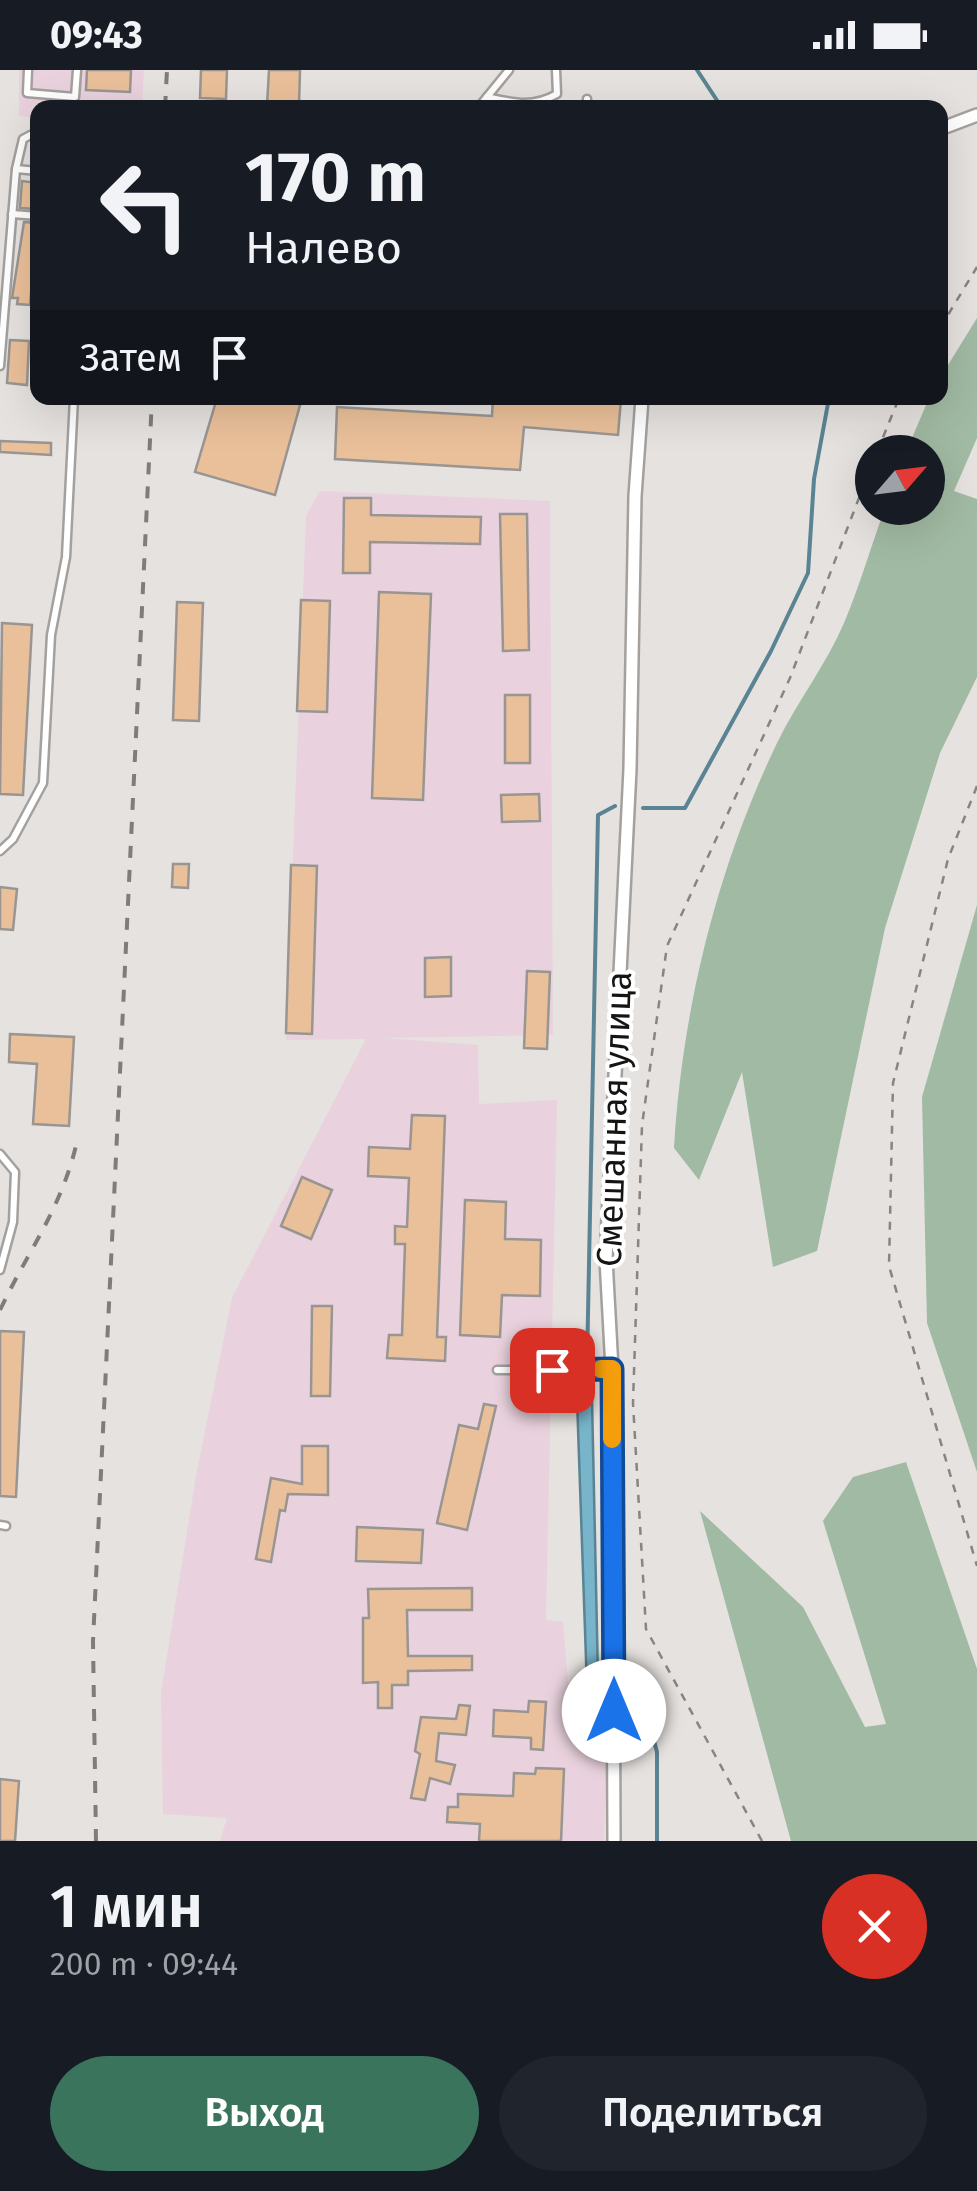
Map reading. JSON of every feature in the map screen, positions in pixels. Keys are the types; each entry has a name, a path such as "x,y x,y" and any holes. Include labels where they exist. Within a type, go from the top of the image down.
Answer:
{"street":[{"path":"948,127 977,115"},
{"name":"Смешанная улица","path":"614,1841 612,1369 606,1260 630,768 634,496 641,405"}],"lane":[{"path":"28,70 27,93 76,96 77,70"},
{"path":"485,100 510,70"},
{"path":"546,100 557,94 556,70"},
{"path":"487,97 502,100"},
{"path":"0,366 16,168 23,139 30,135"},
{"path":"16,168 30,170"},
{"path":"12,214 30,215"},
{"path":"0,851 13,839 42,782 51,635 66,557 74,405"},
{"path":"0,1154 15,1172 14,1222 0,1270"},
{"path":"497,1370 612,1369"}],"path":[{"path":"948,315 977,267"},
{"path":"884,435 896,405"},
{"path":"762,1841 646,1629 632,1403 642,1125 667,946 790,678 855,508"},
{"path":"977,786 948,859 893,1084 889,1266 977,1566"}],"shaded area":[{"path":"19,70 144,70 142,100 30,100 30,117 19,116"},
{"path":"320,491 550,501 553,1035 384,1038 478,1045 479,1104 557,1100 546,1620 563,1622 568,1683 576,1696 608,1698 604,1841 220,1841 227,1818 163,1814 161,1693 196,1476 232,1298 366,1039 286,1040 306,516"}],"green space":[{"path":"977,318 977,438 954,491 977,499 977,677 940,753 885,928 817,1251 773,1267 742,1072 699,1180 674,1148 694,992 720,890 756,791 785,728 844,623 879,525 945,525 945,435 913,435 926,405 948,405 948,365"},
{"path":"977,905 977,1472 927,1323 922,1097"},
{"path":"906,1462 977,1669 977,1841 791,1841 700,1511 803,1607 865,1727 886,1724 823,1521 853,1477"}],"water":[{"path":"586,1395 592,1399 598,1678 596,1687 587,1688 577,1399"}],"building":[{"path":"87,70 131,70 130,92 86,90"},
{"path":"201,70 227,70 226,99 200,98"},
{"path":"269,70 300,70 299,100 267,100"},
{"path":"22,181 30,182 30,209 20,208"},
{"path":"24,222 30,222 30,305 17,304 18,298 12,298"},
{"path":"10,340 29,341 27,385 7,383"},
{"path":"215,405 300,405 275,495 195,472"},
{"path":"493,405 620,405 618,435 524,427 520,470 335,459 337,407 492,416"},
{"path":"0,441 51,443 51,455 0,452"},
{"path":"344,498 371,498 371,515 481,517 480,544 370,542 370,573 343,573"},
{"path":"500,514 527,514 529,650 503,651"},
{"path":"379,592 431,594 423,800 372,798"},
{"path":"301,600 330,601 327,712 297,711"},
{"path":"177,602 203,603 199,721 173,720"},
{"path":"2,623 32,625 23,795 0,794"},
{"path":"505,695 530,695 530,763 505,763"},
{"path":"539,794 540,821 502,822 501,795"},
{"path":"173,864 189,864 188,888 172,887"},
{"path":"291,865 317,866 312,1034 286,1033"},
{"path":"0,887 17,889 13,930 0,929"},
{"path":"451,957 451,996 425,997 425,958"},
{"path":"527,971 550,972 547,1049 524,1048"},
{"path":"10,1034 74,1037 69,1126 33,1124 37,1064 9,1062"},
{"path":"412,1115 445,1116 437,1337 446,1337 445,1361 387,1358 389,1335 402,1335 405,1244 395,1244 395,1226 407,1227 409,1178 368,1176 369,1147 410,1149"},
{"path":"302,1177 332,1190 311,1239 281,1226"},
{"path":"465,1200 506,1202 505,1239 541,1240 540,1296 502,1295 500,1337 460,1335"},
{"path":"312,1306 332,1306 330,1396 311,1396"},
{"path":"0,1331 24,1332 16,1497 0,1496"},
{"path":"484,1404 496,1406 467,1530 437,1523 459,1425 478,1429"},
{"path":"302,1446 328,1446 328,1495 288,1494 285,1511 280,1510 271,1562 256,1559 271,1478 302,1484"},
{"path":"357,1527 423,1530 421,1563 356,1561"},
{"path":"472,1588 472,1610 407,1610 408,1656 472,1656 472,1670 408,1671 408,1685 392,1685 392,1708 378,1708 378,1682 363,1683 363,1618 369,1618 368,1589"},
{"path":"529,1701 546,1702 543,1750 531,1749 531,1738 493,1736 494,1710 528,1712"},
{"path":"459,1705 470,1706 466,1735 439,1733 436,1761 455,1765 450,1784 430,1778 425,1800 411,1798 420,1754 415,1751 421,1717 456,1719"},
{"path":"536,1768 564,1769 561,1841 479,1841 480,1824 447,1822 448,1807 458,1807 458,1794 513,1796 514,1773 535,1774"},
{"path":"0,1779 19,1781 15,1841 0,1841"}],"waterway":[{"path":"697,70 717,100"},
{"path":"643,808 685,808 771,651 808,573 814,479 828,405"},
{"path":"587,1364 598,815 615,806"},
{"path":"641,1693 657,1752 657,1841"}],"railway":[{"path":"165,100 167,70"},
{"path":"96,1841 93,1641 152,405"},
{"path":"0,1310 55,1206 78,1137"}],"slow traffic":[{"path":"601,1369 612,1369 612,1439"}],"route":[{"path":"552,1370 612,1369 614,1711"}]}
